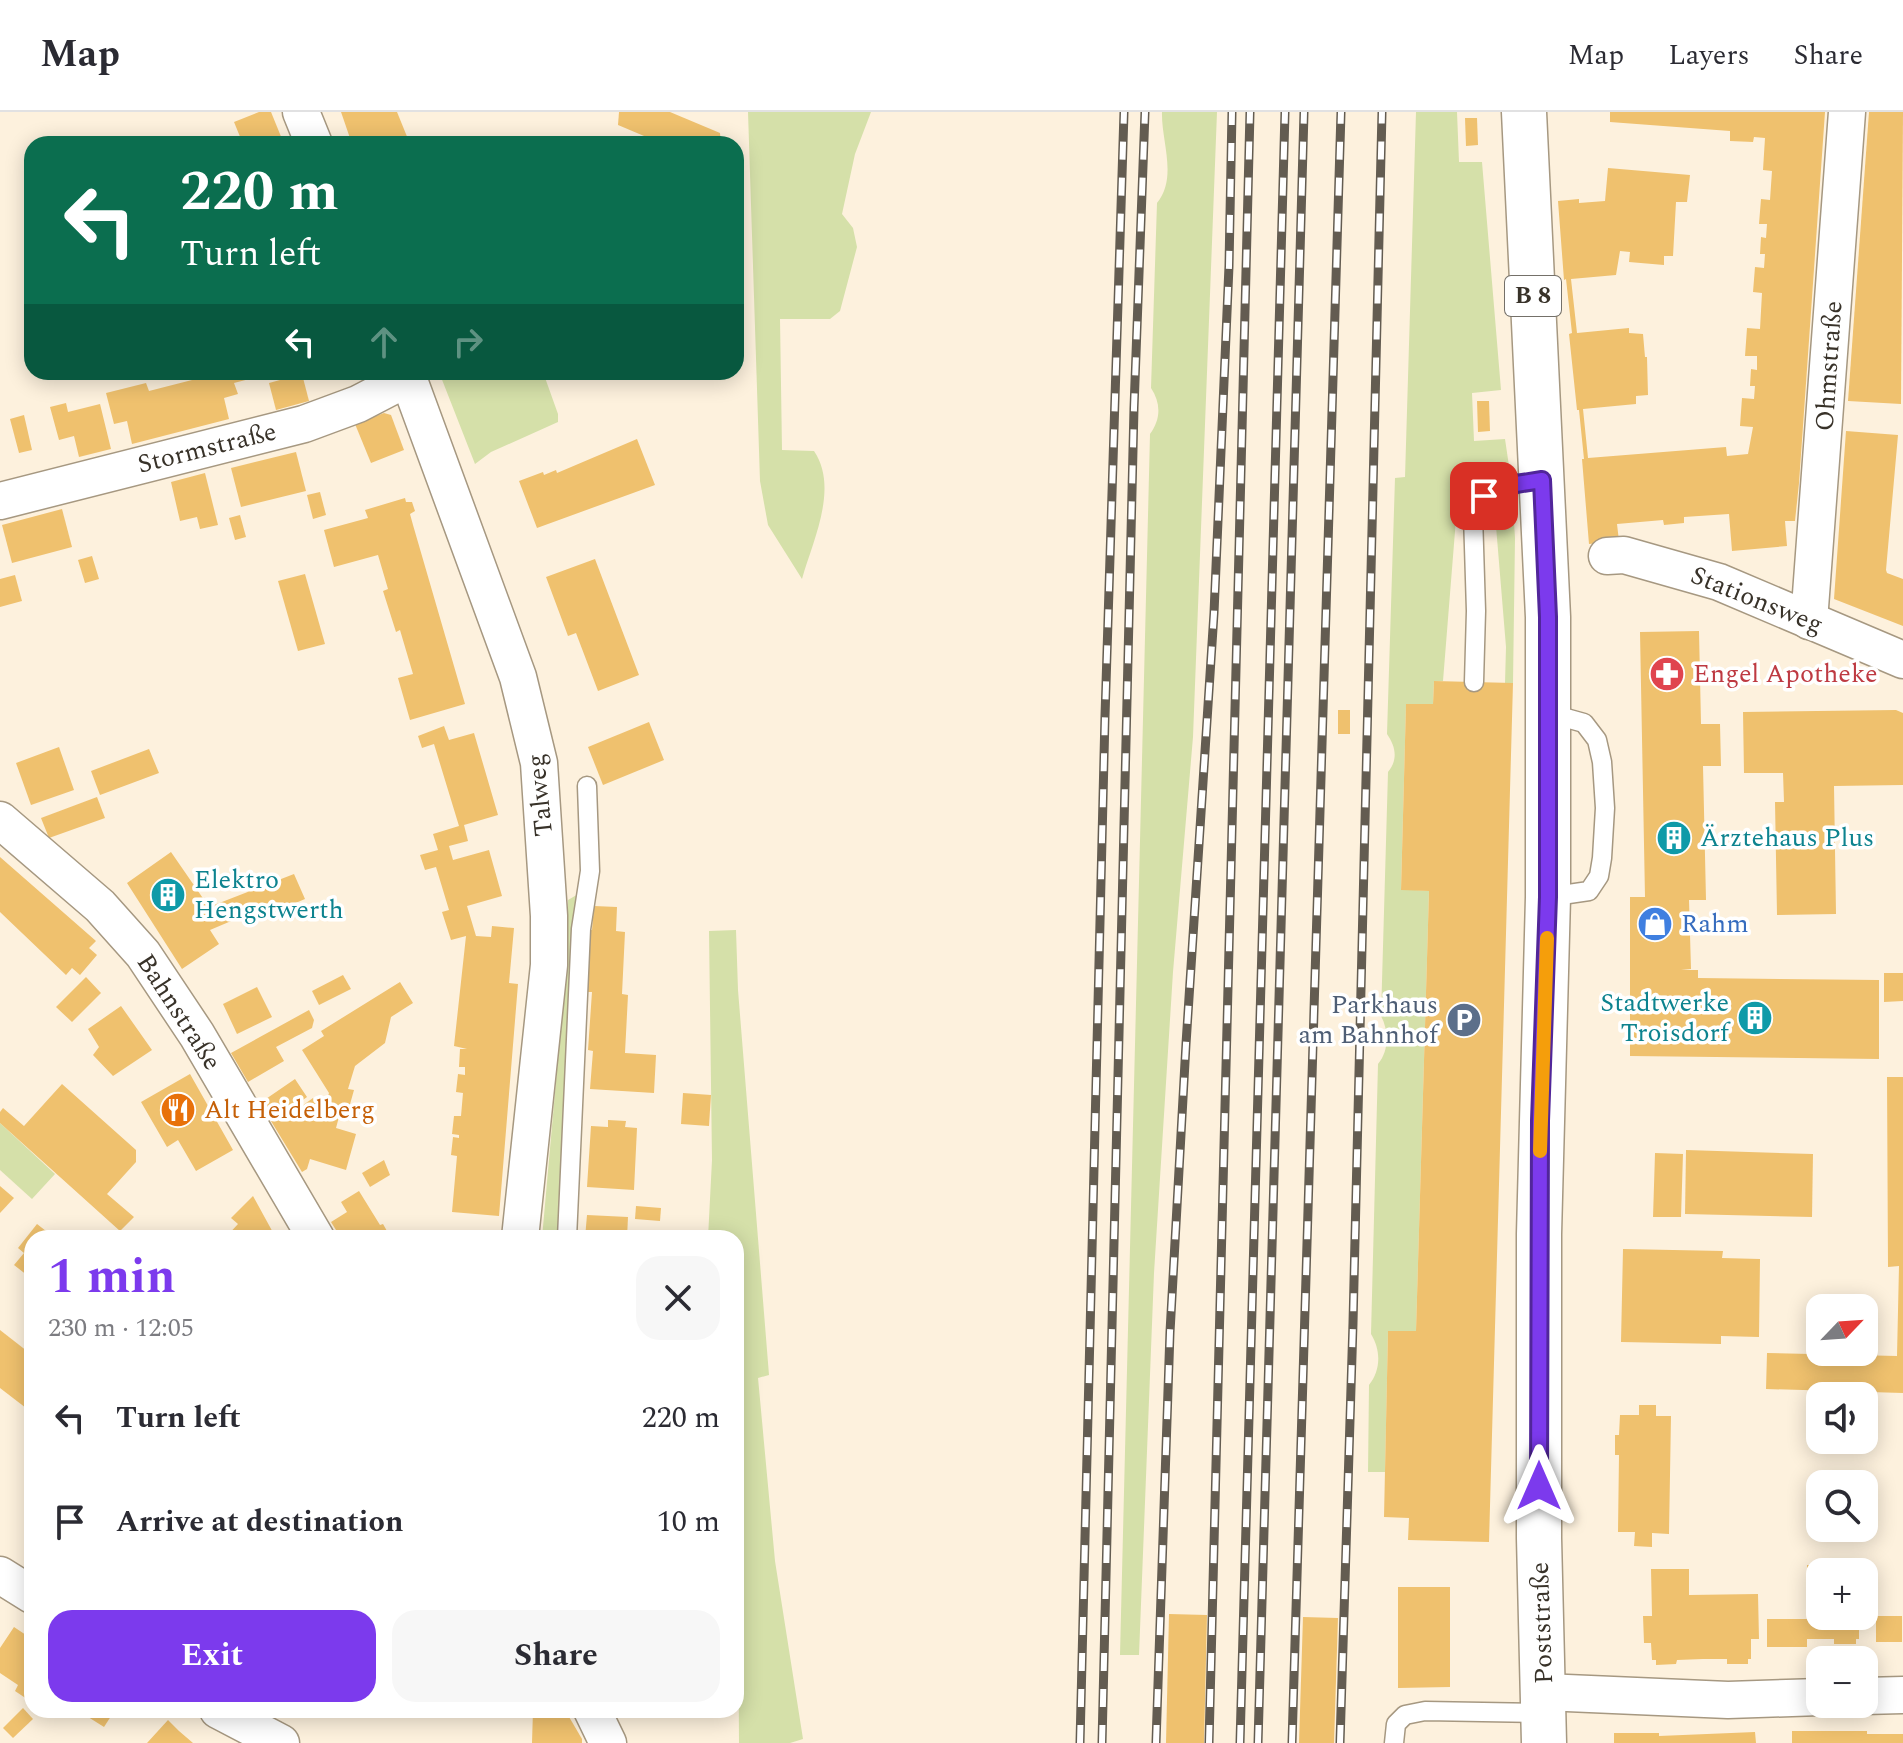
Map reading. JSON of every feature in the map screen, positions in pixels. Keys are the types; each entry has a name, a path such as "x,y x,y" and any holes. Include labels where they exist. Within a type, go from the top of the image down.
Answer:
{"main road":[{"name":"Poststraße","path":"1524,112 1548,617 1548,897 1539,1234 1539,1538 1544,1716"}],"street":[{"path":"301,112 311,136"},
{"name":"Ohmstraße","path":"1809,621 1847,112"},
{"name":"Stormstraße","path":"0,501 304,424 358,404 399,380"},
{"name":"Talweg","path":"409,380 518,677 539,763 549,916 549,965 521,1230"},
{"name":"Stationsweg","path":"1607,556 1624,555 1719,582 1903,660"},
{"name":"Bahnstraße","path":"0,820 100,906 143,954 197,1035 311,1230"},
{"path":"0,1575 24,1590"},
{"path":"1878,1696 1903,1695"},
{"path":"1544,1716 1728,1700 1806,1697"},
{"path":"233,1718 281,1743"},
{"path":"596,1718 608,1743"}],"lane":[{"path":"1474,682 1476,611 1473,515 1484,496 1516,484 1542,480"},
{"name":"Talweg","path":"567,1230 581,929 590,871 587,786"},
{"path":"1394,1743 1396,1724 1405,1715 1425,1711 1544,1716"}],"green space":[{"path":"748,112 871,112 855,154 842,214 853,228 857,247 840,311 830,319 780,319 782,450 814,451 824,481 822,514 802,579 768,525 760,481"},
{"path":"1162,112 1217,112 1193,737 1173,972 1154,1273 1139,1655 1120,1655 1150,434 1158,411 1157,399 1151,388 1157,203 1163,193 1168,170"},
{"path":"1416,112 1457,112 1459,162 1482,162 1501,390 1472,393 1474,441 1505,439 1509,466 1478,473 1460,499 1443,681 1434,681 1433,704 1406,705 1401,889 1429,891 1416,1331 1388,1331 1385,1472 1368,1472 1369,1385 1376,1373 1378,1360 1377,1347 1371,1334 1378,1064 1387,1041 1381,1016 1388,772 1395,753 1387,734 1395,478 1405,477"},
{"path":"442,380 546,380 558,422 491,452 475,464"},
{"path":"1513,506 1513,683 1505,683 1506,647 1495,514 1499,509"},
{"path":"580,893 572,929 558,1230 543,1230 564,992 568,900"},
{"path":"736,930 738,990 769,1375 758,1378 775,1561 803,1739 790,1743 739,1743 739,1718 744,1718 744,1230 708,1230 712,1160 709,931"},
{"path":"0,1123 55,1174 32,1199 0,1170"}],"building":[{"path":"259,112 271,112 281,136 240,136 234,122"},
{"path":"341,112 397,112 407,136 349,136"},
{"path":"619,112 670,112 720,133 720,136 644,136 618,125"},
{"path":"1610,112 1825,112 1799,483 1795,521 1785,521 1787,546 1732,551 1729,514 1684,517 1684,523 1664,525 1663,520 1617,524 1619,541 1589,544 1584,459 1558,201 1605,201 1608,168 1690,175 1687,202 1676,202 1673,256 1664,256 1664,265 1629,262 1630,252 1620,251 1616,275 1571,279 1577,333 1629,328 1629,333 1643,334 1647,357 1648,395 1636,396 1636,404 1583,409 1588,458 1726,447 1727,456 1748,454 1753,427 1740,426 1742,398 1754,399 1755,386 1750,386 1751,369 1757,370 1757,356 1745,356 1747,328 1760,329 1762,293 1753,292 1755,267 1764,268 1765,254 1760,254 1761,237 1766,238 1767,224 1759,224 1761,199 1770,200 1772,171 1763,170 1765,138 1754,137 1753,142 1730,141 1730,131 1610,122"},
{"path":"1869,112 1903,112 1901,404 1848,401"},
{"path":"1465,118 1477,118 1478,145 1466,146"},
{"path":"192,380 245,380 234,383 238,394 224,398 229,419 132,444 127,421 114,424 106,393 146,383 149,391"},
{"path":"304,380 309,401 276,410 269,383"},
{"path":"1477,401 1489,401 1490,431 1478,432"},
{"path":"66,403 68,412 100,404 111,449 79,457 74,436 59,440 50,407"},
{"path":"384,413 391,415 404,450 371,463 355,424"},
{"path":"24,415 32,450 19,453 10,419"},
{"path":"1846,431 1898,435 1886,570 1903,579 1903,626 1834,599"},
{"path":"637,439 655,485 537,528 519,481 543,472 544,475 556,470 557,473"},
{"path":"296,452 306,491 241,507 231,468"},
{"path":"205,473 218,525 200,529 197,517 180,521 171,482"},
{"path":"320,492 326,515 313,519 307,495"},
{"path":"405,498 406,502 412,502 415,511 410,514 465,704 410,720 398,678 413,674 400,630 396,632 383,591 388,589 378,555 334,567 324,530 368,518 365,510"},
{"path":"62,509 72,547 12,563 2,525"},
{"path":"240,515 246,537 235,540 229,518"},
{"path":"92,556 99,579 85,583 78,560"},
{"path":"595,559 639,675 598,691 576,633 568,636 546,577"},
{"path":"305,574 325,644 298,651 278,581"},
{"path":"15,575 22,601 0,607 0,579"},
{"path":"1699,631 1701,724 1720,724 1721,766 1703,766 1706,900 1689,900 1691,969 1681,970 1698,970 1698,978 1879,980 1879,1059 1630,1056 1630,897 1645,897 1640,632"},
{"name":"Parkhaus am Bahnhof","path":"1434,681 1513,683 1489,1542 1408,1540 1409,1518 1384,1517 1388,1331 1416,1331 1429,891 1401,890 1406,704 1433,704"},
{"path":"1338,710 1350,710 1350,734 1338,734"},
{"path":"1896,710 1903,713 1903,785 1834,786 1836,914 1777,915 1775,802 1784,802 1783,773 1744,773 1743,712"},
{"path":"649,722 664,760 603,785 588,747"},
{"path":"444,726 449,740 474,733 498,815 464,825 468,841 449,846 453,860 489,850 502,896 467,906 476,936 491,937 492,926 514,928 509,983 518,984 499,1216 452,1212 457,1156 451,1155 453,1137 459,1138 459,1135 452,1134 454,1116 461,1116 463,1093 456,1092 458,1074 465,1075 465,1067 459,1067 460,1049 467,1049 454,1046 466,936 451,940 442,912 449,910 436,867 425,870 420,855 438,850 433,834 459,826 434,744 422,748 418,736"},
{"path":"59,747 74,790 31,805 16,763"},
{"path":"149,749 159,773 100,795 91,771"},
{"path":"97,797 105,818 49,838 41,818"},
{"path":"171,852 209,907 294,874 305,899 260,918 257,910 210,930 219,944 182,969 127,883"},
{"path":"0,857 96,941 89,948 97,955 80,975 72,968 66,975 0,912"},
{"path":"594,906 617,907 616,931 625,932 622,994 628,995 625,1053 656,1055 654,1093 590,1089 593,1051 588,1050 592,992 584,992 587,930 592,930"},
{"path":"1884,973 1903,973 1903,1001 1884,1002"},
{"path":"343,975 351,989 319,1005 312,991"},
{"path":"86,977 101,993 72,1022 56,1007"},
{"path":"400,982 413,1003 391,1017 385,1043 355,1066 348,1089 354,1090 347,1115 340,1113 336,1128 356,1134 346,1170 310,1159 307,1169 302,1172 260,1103 295,1079 307,1097 300,1102 302,1106 313,1098 323,1113 329,1093 302,1050 324,1036 321,1031"},
{"path":"257,987 272,1017 237,1034 223,1004"},
{"path":"121,1006 152,1050 113,1076 93,1055 99,1047 88,1029"},
{"path":"309,1010 314,1020 312,1028 276,1047 284,1061 248,1082 231,1053"},
{"name":"Alt Heidelberg","path":"190,1074 233,1150 196,1171 178,1140 167,1147 141,1102"},
{"path":"1887,1077 1903,1077 1903,1393 1878,1392 1878,1382 1806,1382 1806,1390 1766,1389 1767,1353 1806,1354 1806,1366 1878,1366 1878,1356 1897,1356 1899,1266 1888,1267"},
{"path":"62,1084 136,1150 136,1162 107,1194 134,1217 119,1230 0,1123 0,1112 3,1108 24,1126"},
{"path":"683,1093 711,1095 709,1126 681,1124"},
{"path":"608,1120 626,1121 625,1127 637,1128 634,1190 587,1187 591,1126 608,1127"},
{"path":"1686,1150 1813,1154 1812,1217 1685,1214"},
{"path":"1655,1153 1683,1154 1681,1217 1653,1217"},
{"path":"384,1160 390,1175 370,1187 362,1173"},
{"path":"0,1186 14,1198 0,1213"},
{"path":"359,1191 386,1230 336,1230 331,1222 347,1212 341,1202"},
{"path":"253,1196 272,1230 232,1230 238,1224 231,1218"},
{"path":"636,1206 661,1208 660,1221 635,1219"},
{"path":"587,1215 628,1217 627,1230 586,1230"},
{"path":"1623,1249 1723,1251 1722,1258 1760,1259 1759,1337 1721,1336 1721,1344 1621,1342"},
{"path":"24,1253 24,1273 14,1265"},
{"path":"0,1330 24,1349 24,1406 0,1388"},
{"path":"1639,1405 1656,1405 1656,1416 1671,1416 1669,1534 1652,1533 1652,1547 1634,1546 1635,1532 1618,1532 1619,1455 1615,1455 1615,1435 1619,1435 1620,1415 1639,1415"},
{"path":"1651,1569 1689,1569 1689,1595 1758,1594 1759,1639 1751,1639 1748,1664 1727,1664 1727,1659 1703,1659 1656,1665 1656,1660 1652,1660 1651,1643 1644,1643 1643,1616 1652,1616"},
{"path":"1398,1587 1450,1587 1450,1687 1398,1688"},
{"path":"1169,1614 1207,1615 1204,1743 1166,1743"},
{"path":"1878,1616 1902,1616 1902,1642 1876,1642"},
{"path":"1303,1617 1338,1618 1334,1743 1299,1743"},
{"path":"1767,1619 1806,1619 1806,1630 1859,1630 1859,1639 1856,1639 1856,1644 1834,1644 1834,1639 1807,1639 1806,1647 1767,1647"},
{"path":"14,1627 24,1634 24,1697 15,1691 18,1685 0,1673 0,1648"},
{"path":"23,1708 24,1718 33,1719 13,1738 3,1728"},
{"path":"90,1718 110,1718 104,1727"},
{"path":"533,1718 570,1718 582,1739 582,1743 532,1743"},
{"path":"168,1720 179,1731 193,1743 147,1743"},
{"path":"1792,1731 1903,1734 1903,1743 1792,1743"},
{"path":"1755,1732 1756,1743 1614,1743 1614,1733 1659,1733 1659,1736"}],"railway":[{"path":"1080,1743 1105,716 1124,112"},
{"path":"1102,1743 1134,408 1145,112"},
{"path":"1156,1743 1170,1332 1214,613 1229,266 1232,112"},
{"path":"1209,1743 1250,112"},
{"path":"1240,1743 1285,112"},
{"path":"1258,1743 1304,112"},
{"path":"1292,1743 1341,112"},
{"path":"1340,1743 1382,112"}],"slow traffic":[{"path":"1540,1151 1547,938"}],"place":[{"name":"Engel Apotheke","path":"1667,674"},
{"name":"Ärztehaus Plus","path":"1674,838"},
{"name":"Elektro Hengstwerth","path":"168,895"},
{"name":"Rahm","path":"1655,924"},
{"name":"Stadtwerke Troisdorf","path":"1755,1018"},
{"name":"Parkhaus am Bahnhof","path":"1464,1020"},
{"name":"Alt Heidelberg","path":"178,1110"}],"route":[{"path":"1484,496 1516,484 1542,480 1548,617 1548,897 1540,1121 1539,1486"}]}
